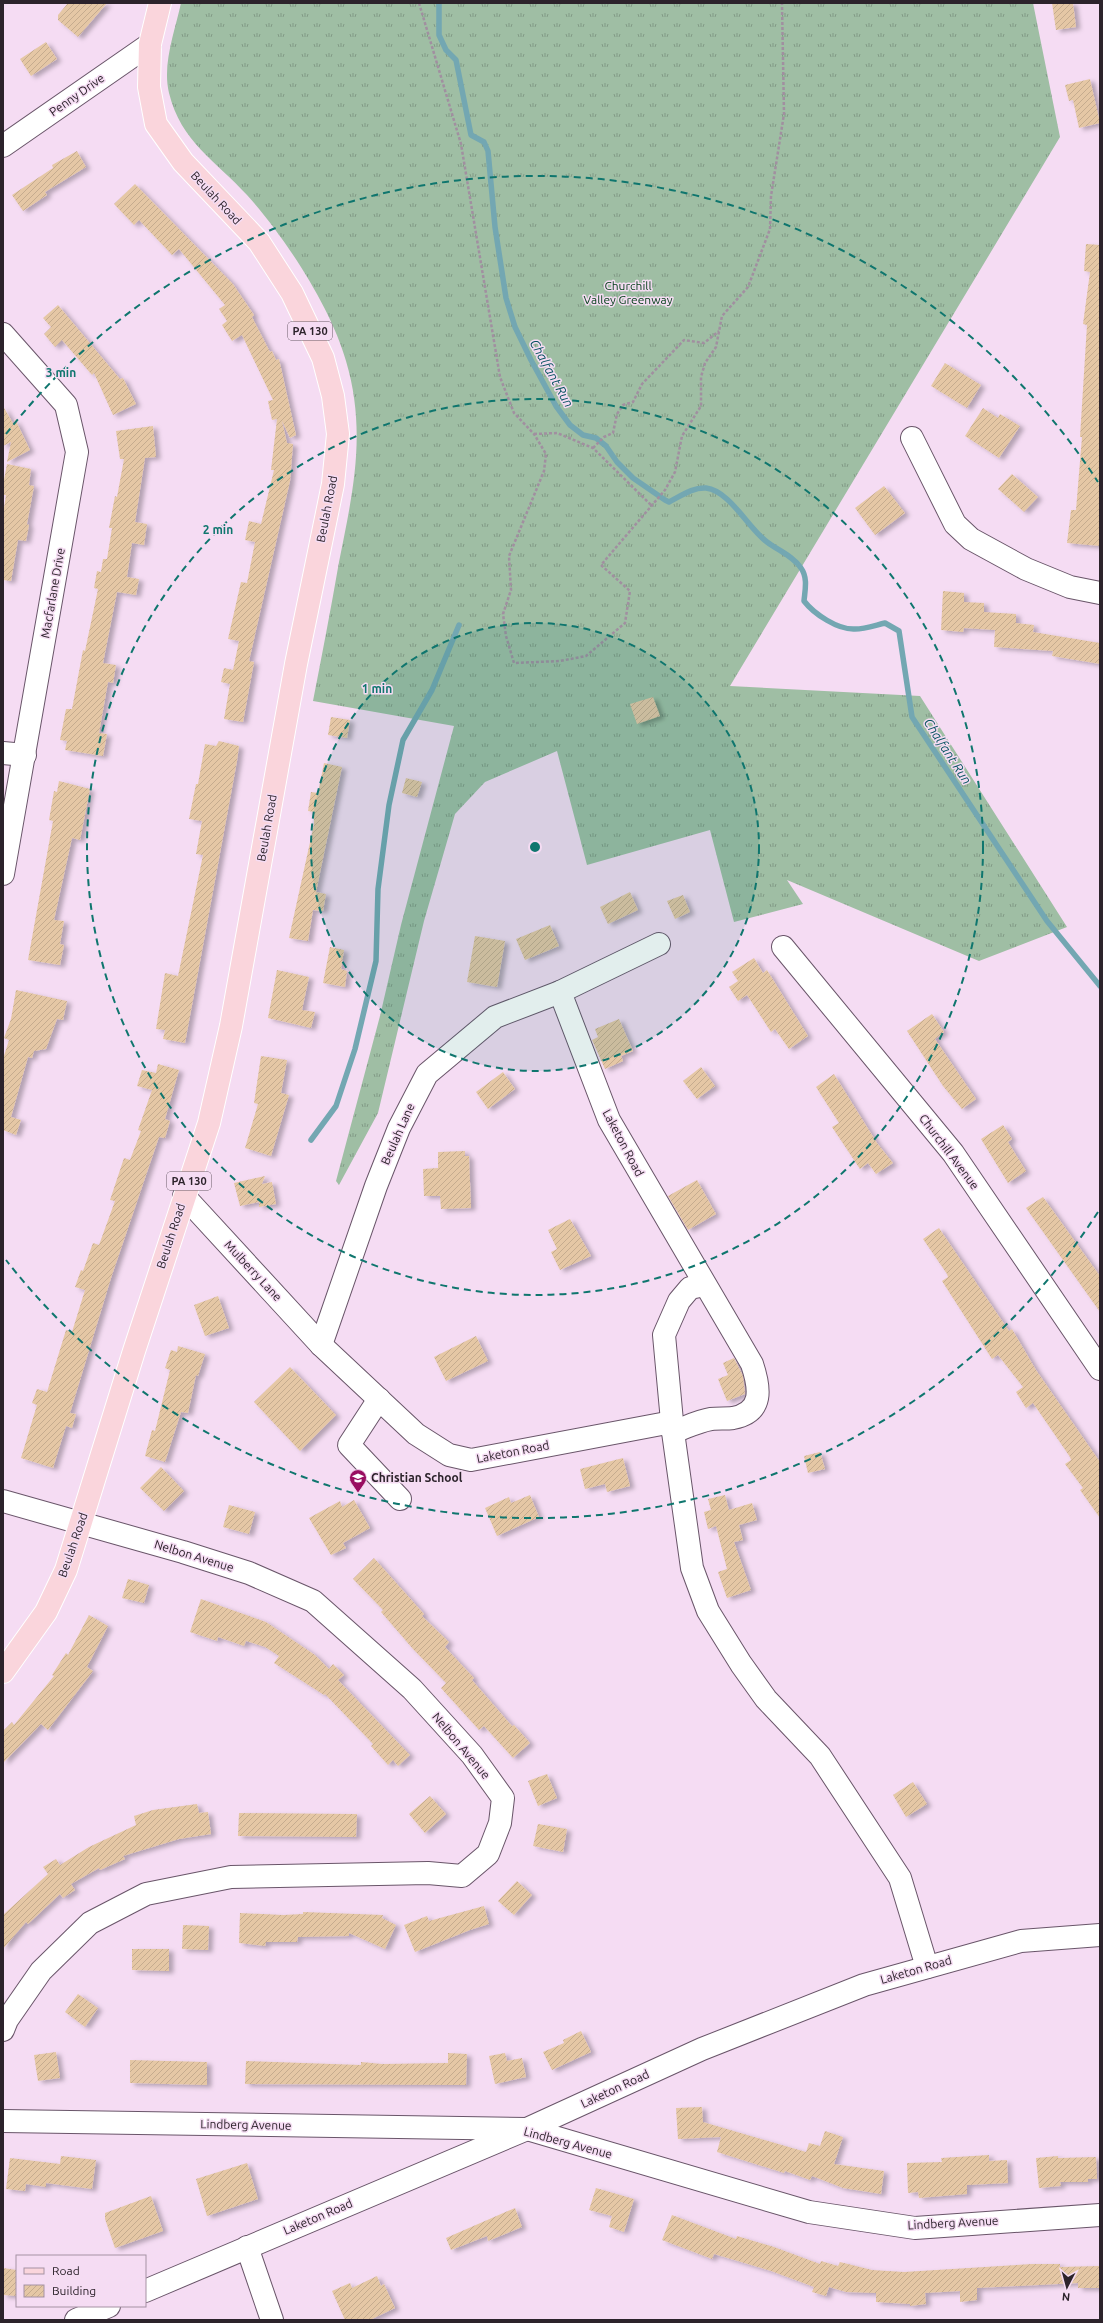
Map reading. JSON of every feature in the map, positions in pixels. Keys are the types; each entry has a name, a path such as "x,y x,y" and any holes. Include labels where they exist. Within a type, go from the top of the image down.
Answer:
{"main road":[{"name":"Beulah Road","path":"3,1672 46,1612 66,1570 184,1196 209,1123 231,1026 296,664 333,484 338,434 333,396 323,358 292,293 259,242 188,167 156,124 149,87 150,44 160,3"}],"street":[{"name":"Penny Drive","path":"3,146 150,44"},
{"name":"Macfarlane Drive","path":"3,334 66,405 77,452 26,755 3,874"},
{"path":"912,438 955,524 972,539 1026,569 1070,587 1100,593"},
{"path":"3,753 26,755"},
{"name":"Beulah Lane","path":"322,1345 376,1186 399,1128 427,1074 495,1017 560,992 659,944"},
{"name":"Churchill Avenue","path":"783,947 953,1152 1100,1369"},
{"name":"Laketon Road","path":"322,1345 416,1434 449,1455 471,1460 672,1427 710,1419 732,1418 749,1413 754,1406 759,1386 752,1364 704,1285 609,1120 560,992"},
{"name":"Mulberry Lane","path":"184,1196 322,1345"},
{"path":"704,1285 690,1288 679,1300 664,1335 672,1427 692,1568 708,1611 766,1699 820,1756 900,1878 927,1967"},
{"path":"379,1399 349,1446 400,1499"},
{"name":"Nelbon Avenue","path":"3,1500 82,1522 249,1573 313,1601 412,1690 472,1756 503,1798 500,1823 488,1854 462,1876 428,1873 231,1877 146,1894 90,1923 42,1971 6,2020 3,2030"},
{"name":"Laketon Road","path":"146,2291 527,2130 702,2049 864,1985 1021,1941 1100,1935"},
{"name":"Lindberg Avenue","path":"3,2121 527,2130 809,2212 915,2228 1100,2215"},
{"path":"247,2247 272,2320"},
{"path":"76,2320 107,2307"}],"path":[{"path":"420,3 461,144 500,377 514,413 534,434 546,454 544,470 510,556 511,590 503,614 506,636 514,663 560,662 586,656 625,623 630,591 601,565 665,490 675,472 682,436 701,406 702,377 705,363 716,347 722,316 748,287 770,230 771,196 784,114 782,3"},
{"path":"593,448 604,436 613,433 617,414 623,405 633,402 642,384 684,340 704,343 719,331"},
{"path":"534,434 557,433 593,448 652,506"}],"green space":[{"name":"Churchill Valley Greenway","path":"181,3 1033,3 1060,137 730,686 920,696 1067,927 979,961 787,880 803,904 734,922 710,830 587,865 557,751 485,782 455,814 424,921 378,1113 339,1185 336,1181 380,1016 401,925 454,726 313,701 349,511 356,462 356,413 352,387 339,340 318,296 291,251 247,195 200,149 182,125 174,110 167,82 167,71 170,48"}],"building":[{"path":"68,3 107,3 78,37 58,20 58,15"},
{"path":"1052,3 1073,3 1076,27 1056,30"},
{"path":"46,42 57,59 31,76 20,59"},
{"path":"1090,79 1100,123 1079,128 1073,100 1069,101 1065,85"},
{"path":"77,151 86,167 45,192 47,195 23,211 12,195 53,168 52,165"},
{"path":"135,184 233,284 254,315 252,317 270,352 272,351 276,360 279,359 296,435 290,438 282,421 287,443 293,444 290,481 249,661 254,662 243,722 224,719 230,684 221,682 224,668 233,670 239,641 228,639 241,582 247,583 255,542 245,540 249,521 261,524 274,470 271,470 277,419 272,420 268,401 273,400 242,335 232,341 222,325 227,321 219,309 225,305 179,249 172,255 139,220 134,225 114,204"},
{"path":"1086,244 1100,245 1100,546 1067,543 1071,510 1076,510 1082,437 1080,437 1087,325 1083,324 1090,272 1084,271"},
{"path":"58,305 120,379 123,378 136,404 113,415 94,373 92,375 62,340 55,347 44,334 51,327 43,318"},
{"path":"945,363 981,385 967,408 931,386"},
{"path":"3,406 14,425 15,419 30,450 7,462 11,442 3,446"},
{"path":"983,408 998,418 1000,414 1020,426 999,458 965,436"},
{"path":"153,426 156,457 145,458 135,522 147,524 144,545 132,543 127,577 139,579 136,595 117,592 103,663 116,665 113,683 108,682 99,733 107,734 103,756 65,750 67,741 60,740 66,709 72,709 83,650 85,651 98,589 94,588 97,571 101,572 103,559 107,559 112,528 109,528 115,496 117,497 124,459 120,459 116,431"},
{"path":"7,464 31,469 29,485 34,486 27,524 29,525 26,541 18,540 11,581 3,580 3,514 6,495 3,495 3,485"},
{"path":"1012,474 1038,497 1024,512 998,489"},
{"path":"884,486 905,513 875,535 855,508"},
{"path":"943,591 964,593 964,602 984,603 984,612 1016,614 1016,623 1034,625 1033,632 1100,643 1100,664 1052,656 1053,651 994,647 995,630 964,628 963,632 941,630"},
{"path":"653,697 660,716 637,724 630,704"},
{"path":"331,717 350,720 347,738 328,735"},
{"path":"219,741 239,746 185,1043 163,1039 165,1030 156,1029 165,973 178,976 203,855 196,854 202,821 189,819 196,784 198,784 205,744 216,746"},
{"path":"324,763 342,767 316,892 326,894 323,911 313,910 308,941 289,938 314,824 314,812 308,811 311,792 318,793"},
{"path":"406,778 422,782 417,797 402,793"},
{"path":"59,781 90,789 80,840 72,838 54,920 64,921 60,944 64,945 60,965 28,960 53,821 49,820 54,791 57,792"},
{"path":"630,892 638,910 608,924 600,907"},
{"path":"683,895 690,912 675,919 667,901"},
{"path":"550,925 559,946 525,960 516,939"},
{"path":"475,936 505,941 497,987 467,982"},
{"path":"330,947 344,950 341,969 347,971 345,987 323,983"},
{"path":"754,958 763,973 767,970 808,1036 789,1049 775,1029 771,1032 747,995 738,1001 729,987 738,981 732,972"},
{"path":"277,970 309,977 302,1010 315,1012 311,1028 268,1018"},
{"path":"16,990 67,1001 63,1020 57,1019 46,1049 34,1051 32,1058 28,1057 11,1117 21,1120 16,1135 3,1130 3,1059 9,1040 4,1038 11,1019"},
{"path":"932,1014 944,1032 935,1039 976,1099 962,1109 943,1086 907,1031"},
{"path":"619,1019 633,1051 621,1056 623,1061 605,1069 592,1040 598,1037 595,1029"},
{"path":"261,1056 287,1060 281,1093 289,1095 271,1156 245,1148 258,1104 254,1103"},
{"path":"158,1064 179,1070 165,1119 170,1121 165,1138 159,1137 111,1278 70,1413 76,1414 72,1428 66,1426 53,1468 21,1458 37,1405 32,1403 37,1389 47,1392 66,1330 72,1332 85,1290 75,1287 81,1270 83,1271 93,1243 99,1245 115,1201 110,1200 124,1158 130,1160 141,1131 138,1130 152,1090 137,1086 142,1070 156,1073"},
{"path":"701,1067 715,1086 697,1099 683,1081"},
{"path":"503,1072 515,1089 488,1109 476,1092"},
{"path":"834,1074 877,1143 893,1163 876,1174 868,1163 860,1169 832,1127 839,1123 816,1087"},
{"path":"1003,1125 1012,1139 1008,1142 1026,1171 1008,1183 981,1139"},
{"path":"465,1151 465,1156 469,1156 471,1208 441,1209 440,1196 424,1196 423,1169 438,1168 438,1152"},
{"path":"265,1176 262,1184 272,1182 276,1204 259,1207 259,1202 240,1206 234,1183"},
{"path":"697,1180 716,1214 688,1230 668,1196"},
{"path":"1043,1197 1100,1276 1100,1312 1026,1208"},
{"path":"570,1219 591,1256 560,1270 551,1252 557,1249 548,1230"},
{"path":"939,1228 1009,1331 1012,1329 1036,1370 1100,1462 1100,1518 1080,1490 1083,1488 1065,1464 1071,1460 1070,1457 1033,1403 1026,1408 1016,1392 1023,1387 998,1355 992,1359 942,1281 948,1277 947,1274 923,1239"},
{"path":"218,1296 229,1328 205,1336 194,1305"},
{"path":"476,1336 488,1361 446,1381 434,1357"},
{"path":"178,1346 205,1354 198,1376 196,1375 188,1413 181,1412 165,1462 145,1456 152,1430 155,1431 170,1370 165,1368 171,1350 177,1352"},
{"path":"734,1358 743,1376 745,1394 727,1401 718,1379 728,1375 723,1363"},
{"path":"290,1367 336,1415 300,1451 254,1402"},
{"path":"820,1452 825,1469 808,1473 804,1456"},
{"path":"623,1458 630,1486 607,1492 605,1484 585,1489 580,1469"},
{"path":"161,1467 184,1491 164,1511 140,1488"},
{"path":"530,1495 539,1517 497,1536 485,1508 509,1497 511,1503"},
{"path":"725,1495 729,1510 752,1503 757,1520 739,1525 743,1540 734,1542 751,1590 727,1598 718,1572 727,1569 716,1526 708,1529 704,1512 711,1510 708,1499"},
{"path":"354,1500 370,1528 343,1543 346,1548 331,1555 309,1518 340,1501 342,1507"},
{"path":"229,1505 255,1512 249,1534 223,1527"},
{"path":"374,1558 424,1614 422,1616 449,1642 445,1647 474,1678 472,1680 512,1726 514,1725 530,1743 513,1758 484,1726 479,1730 441,1688 446,1683 413,1649 381,1612 383,1610 353,1579"},
{"path":"128,1579 149,1585 144,1603 122,1598"},
{"path":"201,1599 266,1622 315,1655 329,1669 333,1664 344,1675 338,1680 410,1755 398,1766 393,1760 388,1765 371,1746 373,1744 325,1694 324,1695 274,1663 279,1656 265,1647 246,1641 244,1646 218,1637 217,1641 190,1632"},
{"path":"89,1615 108,1626 87,1667 93,1671 48,1730 41,1724 3,1763 3,1731 12,1722 14,1725 54,1676 52,1675 66,1653 68,1655"},
{"path":"547,1774 557,1798 538,1806 528,1781"},
{"path":"913,1782 927,1804 906,1817 893,1795"},
{"path":"430,1796 446,1814 425,1833 409,1814"},
{"path":"197,1804 199,1813 208,1812 211,1834 179,1839 123,1856 125,1859 100,1870 99,1868 71,1884 75,1890 63,1898 60,1894 28,1924 26,1922 3,1949 3,1915 48,1874 43,1867 56,1859 60,1865 89,1847 136,1825 134,1816 153,1810"},
{"path":"239,1813 357,1814 356,1837 238,1836"},
{"path":"538,1824 567,1829 563,1852 533,1846"},
{"path":"517,1881 532,1895 514,1915 498,1901"},
{"path":"484,1906 489,1924 415,1952 404,1925 427,1916 429,1921"},
{"path":"303,1912 383,1915 382,1918 396,1925 385,1949 349,1933 349,1936 298,1937 297,1942 266,1942 265,1946 239,1943 240,1913 283,1915 303,1914"},
{"path":"183,1925 209,1926 208,1950 182,1949"},
{"path":"132,1949 169,1949 169,1971 132,1970"},
{"path":"78,1994 98,2008 85,2027 65,2012"},
{"path":"581,2031 591,2052 552,2070 543,2052 564,2043 563,2040"},
{"path":"56,2052 60,2078 38,2081 34,2055"},
{"path":"448,2053 467,2054 466,2085 245,2084 246,2061 361,2065 361,2062 382,2064 448,2063"},
{"path":"505,2053 507,2061 522,2058 526,2077 495,2084 489,2056"},
{"path":"130,2060 207,2062 207,2085 130,2083"},
{"path":"702,2107 703,2122 806,2152 809,2143 820,2146 825,2131 843,2137 834,2164 884,2171 881,2194 843,2188 812,2176 810,2180 785,2171 784,2173 717,2152 721,2137 678,2139 676,2108"},
{"path":"989,2155 989,2161 1007,2160 1008,2183 967,2185 967,2194 919,2198 918,2192 908,2193 907,2163 942,2162 941,2158"},
{"path":"61,2156 96,2160 92,2189 46,2183 46,2187 26,2184 25,2191 6,2189 10,2158 60,2164"},
{"path":"1058,2156 1058,2158 1096,2157 1097,2179 1088,2179 1088,2182 1060,2182 1061,2186 1039,2188 1036,2158"},
{"path":"247,2163 258,2199 207,2216 196,2179"},
{"path":"596,2188 634,2199 624,2232 609,2227 612,2216 589,2210"},
{"path":"151,2196 163,2231 115,2248 105,2219 105,2213"},
{"path":"515,2208 522,2227 488,2241 487,2236 451,2250 446,2238"},
{"path":"672,2215 736,2239 737,2236 774,2247 820,2264 821,2261 838,2266 840,2262 872,2270 904,2272 1032,2264 1060,2264 1060,2267 1100,2266 1100,2288 1078,2288 1078,2283 977,2288 977,2300 960,2302 960,2291 925,2293 926,2304 910,2306 910,2304 876,2302 876,2293 846,2292 829,2287 826,2296 812,2292 814,2287 771,2271 714,2254 712,2259 662,2240"},
{"path":"3,2268 16,2270 16,2296 3,2295"},
{"path":"377,2276 381,2286 384,2284 395,2308 370,2320 345,2320 332,2291 350,2283 352,2288"}],"waterway":[{"name":"Chalfant Run","path":"439,3 439,35 446,50 456,60 471,135 484,142 488,151 495,227 506,298 515,327 556,406 570,425 583,435 596,438 606,446 617,462 633,478 665,500 669,502 687,492 701,488 715,491 723,496 760,536 798,564 805,576 804,601 820,616 834,624 848,629 863,628 885,623 899,631 912,717 1047,921 1100,986"},
{"path":"311,1140 336,1106 355,1049 376,961 378,889 389,805 403,740 432,690 459,625"}],"place":[{"name":"Christian School","path":"358,1493"}]}
